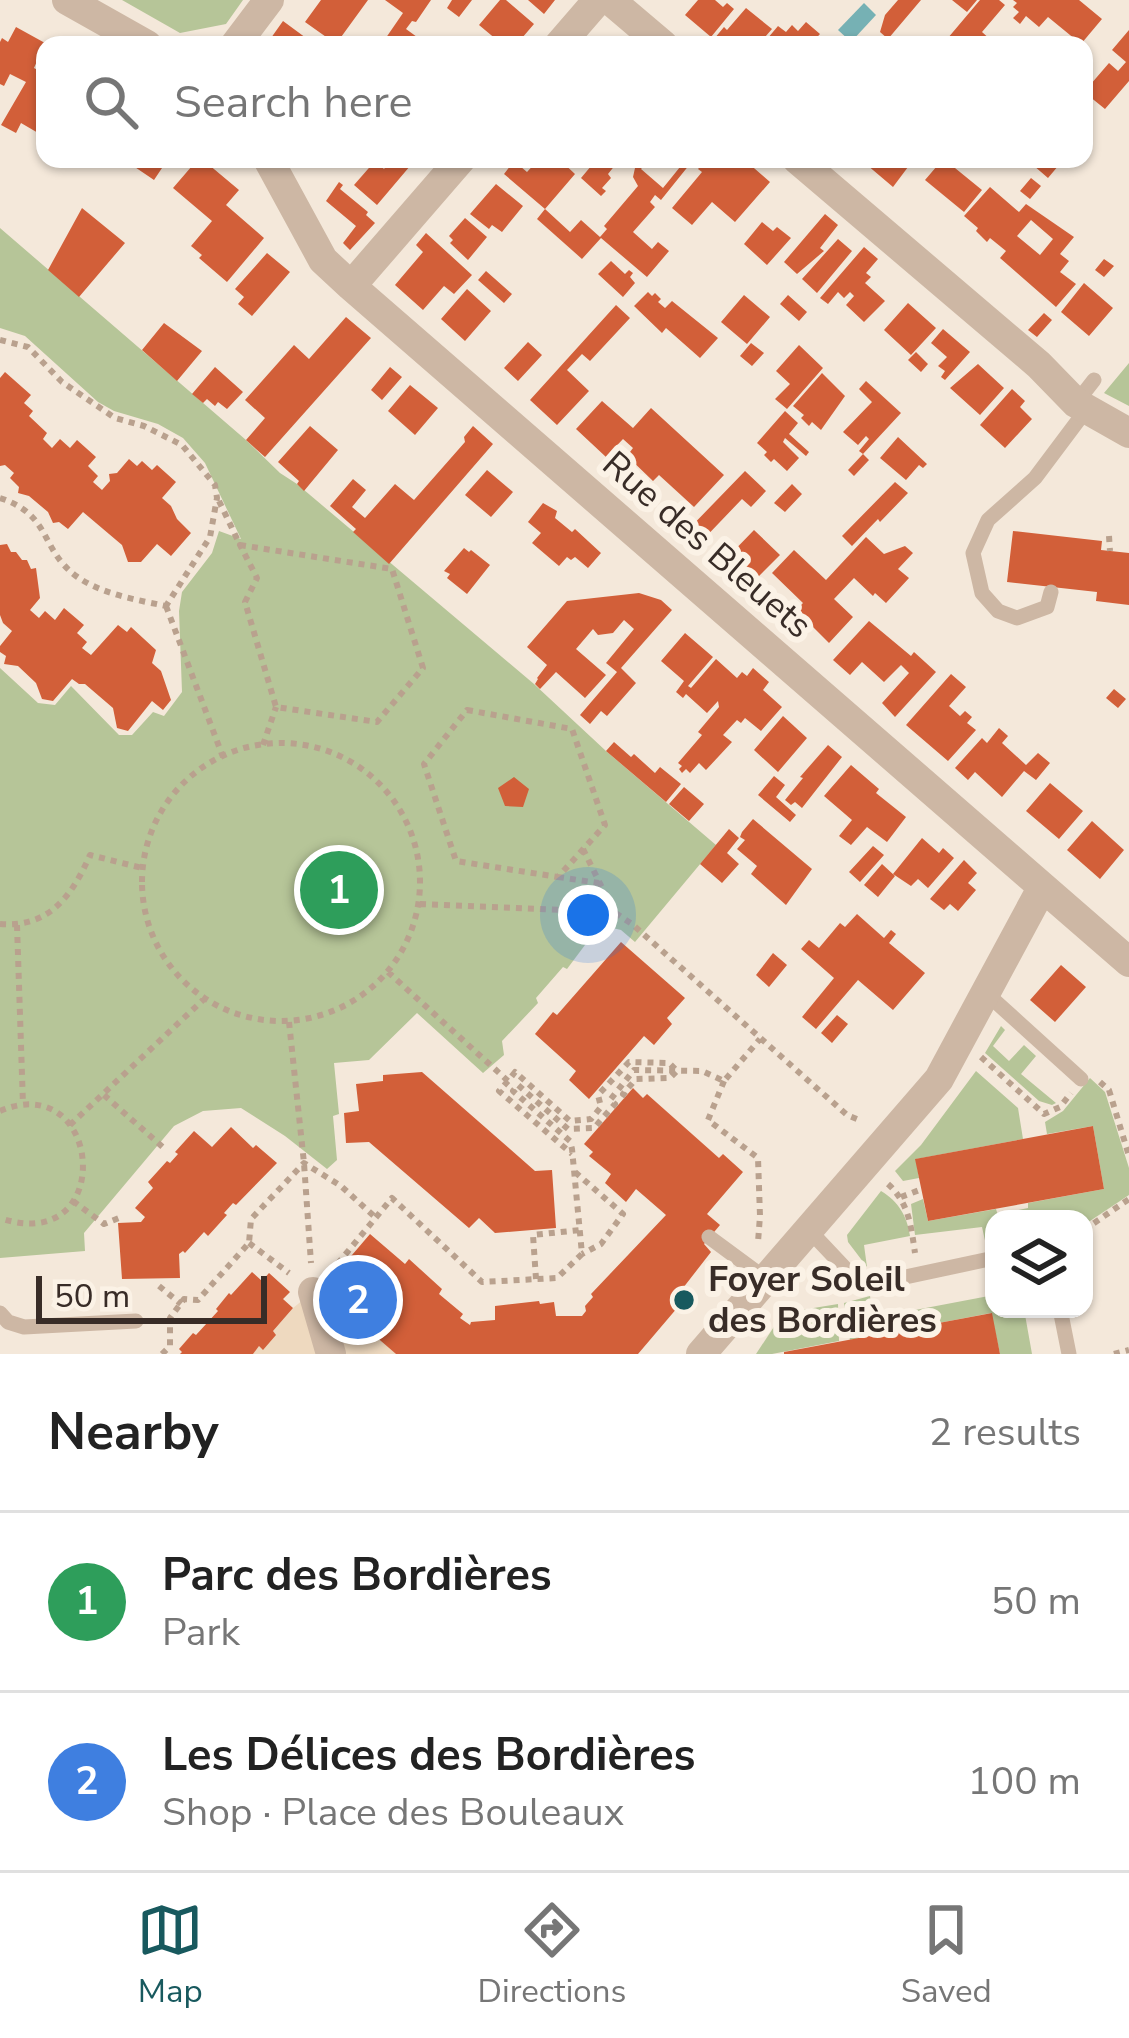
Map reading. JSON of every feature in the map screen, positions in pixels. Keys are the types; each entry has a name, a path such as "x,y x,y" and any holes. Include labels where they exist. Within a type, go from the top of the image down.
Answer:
{"street":[{"path":"67,0 132,36"},
{"path":"242,36 269,0"},
{"path":"567,36 598,0"},
{"path":"610,0 652,36"},
{"name":"Rue des Bleuets","path":"273,168 323,260 351,286 1129,962"},
{"path":"351,286 452,168"},
{"path":"808,168 1039,365 1129,433"},
{"path":"701,1354 939,1079 1042,889"},
{"path":"314,1292 331,1354"}],"lane":[{"path":"1051,592 1047,607 1017,618 998,611 982,592 973,553 988,520 1035,478 1085,398"},
{"path":"986,993 1076,1086"},
{"path":"808,1229 859,1282 868,1285 985,1260"},
{"path":"710,1238 766,1279"},
{"path":"0,1313 8,1322 24,1327 136,1321"},
{"path":"1062,1318 1069,1354"}],"path":[{"path":"0,340 28,346 62,382 115,418 182,445 215,485 257,578 244,602 277,707 262,745"},
{"path":"0,498 36,517 53,551 77,578 123,597 166,606"},
{"path":"166,606 209,537 217,498"},
{"path":"1109,536 1110,551"},
{"path":"240,545 392,568 423,668 377,722 277,707"},
{"path":"166,606 223,757"},
{"path":"558,877 605,825 572,729 467,710 424,764 455,861 558,877 599,883"},
{"path":"262,745 309,745 343,756 372,776 396,802 412,834 420,868 419,904 408,940 388,972 359,998 326,1015 289,1022 259,1021 231,1013 181,980 149,928 142,898 142,868 151,831 168,798 195,771 262,745"},
{"path":"583,849 614,912 848,1115 871,1124"},
{"path":"0,923 17,925 50,913 77,886 90,855 142,868"},
{"path":"419,904 614,912"},
{"path":"17,925 23,1105"},
{"path":"388,972 508,1081"},
{"path":"70,1125 204,999"},
{"path":"289,1022 314,1292"},
{"path":"758,1247 758,1158 709,1120 724,1081 760,1039"},
{"path":"960,1039 1044,1114 1060,1107"},
{"path":"573,1155 499,1091 515,1072 571,1121 591,1119 601,1107 598,1095 628,1062 669,1064 676,1071"},
{"path":"582,1254 570,1141 513,1091 518,1085 568,1130 594,1128 615,1104 610,1100 634,1070 702,1071 724,1081"},
{"path":"626,1096 636,1079 670,1078 676,1071"},
{"path":"1076,1086 1088,1072 1109,1090 1129,1156"},
{"path":"104,1095 166,1150"},
{"path":"0,1111 23,1105 56,1114 70,1125 84,1154 85,1171 73,1201 47,1220 32,1224 0,1218"},
{"path":"304,1163 341,1186 376,1218"},
{"path":"161,1354 170,1346 170,1318 184,1299 198,1300 250,1243 251,1219 304,1163"},
{"path":"314,1292 392,1198 482,1282 557,1278 582,1254 601,1244 623,1214 574,1171"},
{"path":"881,1177 908,1211 918,1274"},
{"path":"901,1197 922,1189"},
{"path":"1093,1224 1129,1199"},
{"path":"73,1201 104,1224 119,1218"},
{"path":"536,1280 533,1235 580,1230"},
{"path":"250,1243 314,1292"},
{"path":"159,1286 181,1304"},
{"path":"1114,1354 1129,1350"}],"green space":[{"path":"122,0 243,0 226,24 180,33"},
{"path":"0,228 716,845 635,942 621,930 600,925 502,1041 504,1055 483,1073 417,1013 369,1060 334,1063 337,1160 327,1169 241,1108 203,1111 174,1126 84,1233 85,1251 0,1258 0,668 38,703 55,705 71,686 119,735 132,735 153,712 164,716 182,692 182,592 212,553 219,531 241,539 205,463 183,438 98,402 25,336 0,328"},
{"path":"1129,363 1129,406 1104,393"},
{"path":"1001,1026 1005,1030 993,1046 1009,1061 1024,1045 1036,1056 1021,1074 1056,1103 1039,1101 985,1053"},
{"path":"976,1071 1018,1108 1023,1139 916,1159 919,1178 903,1181 895,1171 921,1145"},
{"path":"1090,1078 1105,1092 1129,1168 1129,1195 1093,1219 1093,1210 1018,1210 1028,1208 1028,1203 1104,1189 1093,1126 1047,1134 1045,1122 1063,1111"},
{"path":"881,1191 901,1210 910,1236 864,1245 867,1267 847,1235"},
{"path":"923,1199 928,1221 985,1211 985,1240 982,1227 915,1235 911,1204"},
{"path":"870,1296 873,1318 985,1297 985,1314 850,1340 844,1303"},
{"path":"838,1304 839,1341 756,1354 783,1313"},
{"path":"992,1318 1026,1318 1032,1354 1000,1354"}],"shaded area":[{"path":"322,1290 396,1354 253,1354 275,1335 273,1331 293,1308"}],"water":[{"path":"864,3 876,15 857,36 844,36 838,30"}],"building":[{"path":"321,0 368,0 342,36 325,36 305,22"},
{"path":"385,0 431,0 406,29 416,36 387,36 403,13"},
{"path":"452,0 472,0 459,17 447,8"},
{"path":"500,0 534,24 524,36 492,36 479,25"},
{"path":"528,0 555,0 544,14"},
{"path":"698,0 715,0 723,7 727,3 734,9 712,36 685,15"},
{"path":"898,0 921,0 891,36 880,32 885,15"},
{"path":"952,0 977,0 967,12"},
{"path":"980,0 999,0 1005,5 982,32 986,36 950,36"},
{"path":"1013,0 1079,0 1102,19 1088,36 1071,36 1048,17 1039,27 1026,16 1020,24 1013,18 1019,12 1013,7 1017,3"},
{"path":"746,8 772,29 766,36 716,36 724,27 727,30"},
{"path":"283,21 303,36 272,36"},
{"path":"806,22 820,34 770,36 778,26 786,32 792,25 798,31"},
{"path":"16,27 36,38 36,132 21,123 16,133 1,125 26,82 10,74 4,86 0,84 0,42 2,38 8,42"},
{"path":"1129,30 1129,81 1105,109 1093,99 1093,82 1109,63 1118,71 1126,62 1112,50"},
{"path":"136,168 162,168 154,180"},
{"path":"190,168 213,168 239,190 226,205 264,238 227,282 191,246 212,221 173,188"},
{"path":"369,168 408,168 377,205 354,185"},
{"path":"509,168 527,172 531,168 569,168 575,174 545,209 504,174"},
{"path":"589,168 613,168 601,196 581,178"},
{"path":"635,168 642,168 663,188 679,168 687,168 661,200 655,195 650,202 655,207 633,232 652,249 658,242 669,251 647,277 601,238 582,259 537,219 545,209 570,232 581,220 600,237 638,186"},
{"path":"754,168 770,182 735,222 712,202 692,225 672,208 702,172 698,169"},
{"path":"871,168 907,168 893,187"},
{"path":"935,168 955,168 982,190 964,212 925,180"},
{"path":"1036,168 1056,168 1048,178"},
{"path":"1031,178 1041,186 1030,199 1020,191"},
{"path":"339,182 340,189 375,223 350,250 343,243 356,226 326,201"},
{"path":"496,184 523,206 502,232 492,225 489,229 470,214"},
{"path":"990,187 1019,212 1026,204 1074,237 1060,254 1069,261 1060,272 1076,284 1056,307 1000,258 1006,251 990,238 987,242 964,216","holes":["1031,220 1053,239 1040,255 1017,236"]},
{"path":"82,208 125,243 79,297 48,270"},
{"path":"825,214 838,225 820,248 824,251 797,274 784,262"},
{"path":"465,218 487,237 468,260 449,236"},
{"path":"762,222 791,238 767,265 744,244"},
{"path":"426,233 472,275 454,294 444,286 423,310 395,285 423,252 416,245"},
{"path":"838,239 852,251 817,293 802,279"},
{"path":"864,247 878,259 866,273 871,277 865,283 885,301 864,322 846,305 854,296 850,292 844,298 838,292 828,304 820,298"},
{"path":"267,253 290,272 252,316 238,304 244,297 235,289"},
{"path":"1104,259 1114,266 1104,277 1095,270"},
{"path":"611,261 625,274 633,273 630,277 635,283 623,297 598,274"},
{"path":"486,271 512,294 504,303 478,280"},
{"path":"1084,283 1113,308 1089,336 1061,312"},
{"path":"467,289 491,311 465,341 441,319"},
{"path":"648,292 655,293 665,308 672,301 718,338 700,358 666,328 662,333 634,306"},
{"path":"744,295 770,317 747,344 721,322"},
{"path":"788,295 807,312 799,321 780,304"},
{"path":"908,303 936,328 911,355 884,330"},
{"path":"616,305 630,318 590,361 582,354 567,370 589,391 557,425 530,400"},
{"path":"1044,313 1052,320 1037,337 1028,330"},
{"path":"346,317 371,338 265,457 246,440 265,418 245,400 294,345 309,359"},
{"path":"164,323 202,351 177,381 142,350"},
{"path":"943,329 970,352 945,380 941,377 945,371 938,366 947,357 931,343"},
{"path":"528,342 542,355 518,381 504,368"},
{"path":"751,343 764,353 752,366 740,356"},
{"path":"799,345 823,368 787,409 775,399 790,384 776,371"},
{"path":"916,352 928,364 921,372 908,360"},
{"path":"978,364 1004,388 980,415 950,388"},
{"path":"215,367 243,392 227,409 207,399 203,403 192,394"},
{"path":"390,367 402,377 382,400 371,390"},
{"path":"5,372 31,395 24,403 33,411 29,416 47,433 43,439 52,448 60,439 70,448 77,440 96,457 88,466 98,476 93,482 102,490 110,481 109,474 117,473 129,459 137,466 142,461 152,470 157,465 176,482 162,498 191,533 171,556 157,544 141,562 128,562 122,545 83,512 68,529 53,523 29,496 18,493 19,487 10,478 14,473 0,466 0,378"},
{"path":"822,373 845,396 821,430 812,422 809,426 793,406"},
{"path":"866,381 901,413 863,454 859,451 869,439 866,436 858,445 843,432 872,402 859,389"},
{"path":"410,385 438,408 415,435 388,411"},
{"path":"1012,389 1025,401 1020,407 1032,419 1005,448 980,425"},
{"path":"602,401 633,428 651,408 724,475 694,507 659,475 653,481 627,456 633,448 623,439 606,457 576,429"},
{"path":"785,411 798,423 789,434 809,452 806,456 785,438 783,442 799,458 787,471 774,459 771,462 757,443"},
{"path":"310,426 338,450 304,491 278,462"},
{"path":"473,426 493,444 389,564 330,506 353,479 366,490 352,507 365,518 395,484 414,500 465,442"},
{"path":"898,437 927,464 919,465 906,480 880,458"},
{"path":"863,454 869,460 854,476 848,470"},
{"path":"487,470 513,492 491,517 465,495"},
{"path":"745,471 766,491 751,507 742,499 697,546 684,534"},
{"path":"895,482 908,493 852,546 842,536"},
{"path":"792,484 802,494 785,512 774,503"},
{"path":"543,503 601,553 588,568 575,557 567,557 559,566 532,543 541,533 528,522"},
{"path":"754,530 780,555 750,585 724,561"},
{"path":"1013,531 1102,541 1101,550 1129,553 1129,605 1096,601 1097,592 1007,582"},
{"path":"866,537 884,554 905,546 913,553 898,569 909,578 886,603 854,578 834,599 853,617 829,643 796,610 803,603 772,573 794,550 826,580"},
{"path":"7,544 31,569 36,568 40,598 30,610 39,618 45,611 55,620 64,608 84,625 77,633 87,642 82,648 91,655 118,625 127,632 131,627 156,650 152,663 161,671 171,700 163,710 152,701 128,731 117,728 113,708 85,684 72,679 53,701 42,699 36,683 18,666 4,664 6,656 0,646 12,631 0,615 0,545"},
{"path":"464,548 490,565 467,594 444,571"},
{"path":"639,593 661,600 672,610 621,668 636,683 607,716 601,711 590,724 580,715 617,672 606,663 634,629 624,620 613,633 598,635 593,629 576,649 606,675 585,698 556,672 540,689 535,684 547,665 527,647 567,601"},
{"path":"869,621 936,672 895,717 882,703 909,673 901,665 884,682 862,662 850,675 833,660"},
{"path":"685,633 713,657 688,686 716,659 737,678 742,672 747,676 753,668 769,682 763,690 782,707 761,731 745,718 741,723 737,720 723,735 732,742 706,770 699,763 690,773 686,769 682,773 678,763 719,707 718,701 707,713 686,694 683,698 676,692 684,681 661,661"},
{"path":"951,674 966,687 949,706 960,716 965,711 972,717 967,723 976,730 948,761 906,725"},
{"path":"1114,689 1126,699 1118,708 1106,698"},
{"path":"783,716 807,738 778,772 754,750"},
{"path":"999,728 1008,736 1002,743 1026,765 1038,753 1050,763 1036,780 1024,771 1002,797 975,772 968,780 955,768 982,738 987,743"},
{"path":"614,742 655,773 660,767 681,784 666,802 606,751"},
{"path":"828,745 842,757 802,808 795,802 791,805 785,800"},
{"path":"851,765 906,817 887,842 867,827 851,845 839,836 852,820 824,796"},
{"path":"774,776 785,785 776,797 796,815 790,822 758,795"},
{"path":"514,777 529,789 523,807 505,806 498,788"},
{"path":"1050,783 1083,811 1059,839 1026,811"},
{"path":"684,787 704,804 689,821 669,804"},
{"path":"753,819 812,869 786,905 751,874 757,866 737,849"},
{"path":"1092,821 1124,850 1100,879 1067,850"},
{"path":"729,829 739,838 727,853 739,864 722,883 700,864"},
{"path":"922,838 939,853 943,848 954,858 928,888 918,879 911,886 893,874"},
{"path":"873,846 884,855 860,882 849,872"},
{"path":"964,860 977,873 968,883 976,890 958,911 950,904 944,910 930,899"},
{"path":"882,864 895,876 878,897 864,885"},
{"path":"857,914 884,938 891,930 896,934 889,943 925,973 893,1010 858,980 816,1029 802,1017 834,978 801,949 809,940 819,948 840,923 845,927"},
{"path":"621,942 685,998 667,1018 672,1024 654,1045 644,1036 589,1099 569,1080 576,1071 535,1034"},
{"path":"773,953 787,965 769,987 756,975"},
{"path":"1061,965 1086,987 1055,1022 1030,1000"},
{"path":"837,1015 848,1024 832,1043 821,1033"},
{"path":"422,1072 535,1171 552,1170 556,1228 495,1233 479,1218 469,1228 369,1142 346,1143 344,1113 359,1111 356,1084 383,1081 383,1075"},
{"path":"633,1088 643,1098 647,1094 719,1158 723,1154 743,1172 707,1214 720,1225 704,1244 711,1252 683,1288 689,1294 638,1354 396,1354 322,1290 370,1234 405,1264 409,1259 442,1289 439,1294 470,1325 495,1320 495,1306 539,1301 554,1302 556,1316 582,1316 591,1294 666,1215 636,1189 626,1202 605,1183 611,1174 589,1156 593,1152 584,1144"},
{"path":"1093,1126 1104,1189 928,1221 915,1159"},
{"path":"231,1127 277,1163 233,1203 208,1236 204,1232 179,1254 180,1278 122,1279 118,1223 141,1222 145,1217 135,1208 153,1188 148,1182 170,1163 194,1131 212,1147"},
{"path":"252,1272 262,1281 269,1273 290,1292 283,1299 293,1308 263,1350 259,1346 253,1354 180,1354 193,1333"},
{"path":"985,1314 993,1318 1000,1354 784,1354"}],"place":[{"name":"Parc des Bordières","path":"339,890"},
{"name":"Les Délices des Bordières","path":"358,1300"},
{"name":"Foyer Soleil des Bordières","path":"684,1300"}]}
